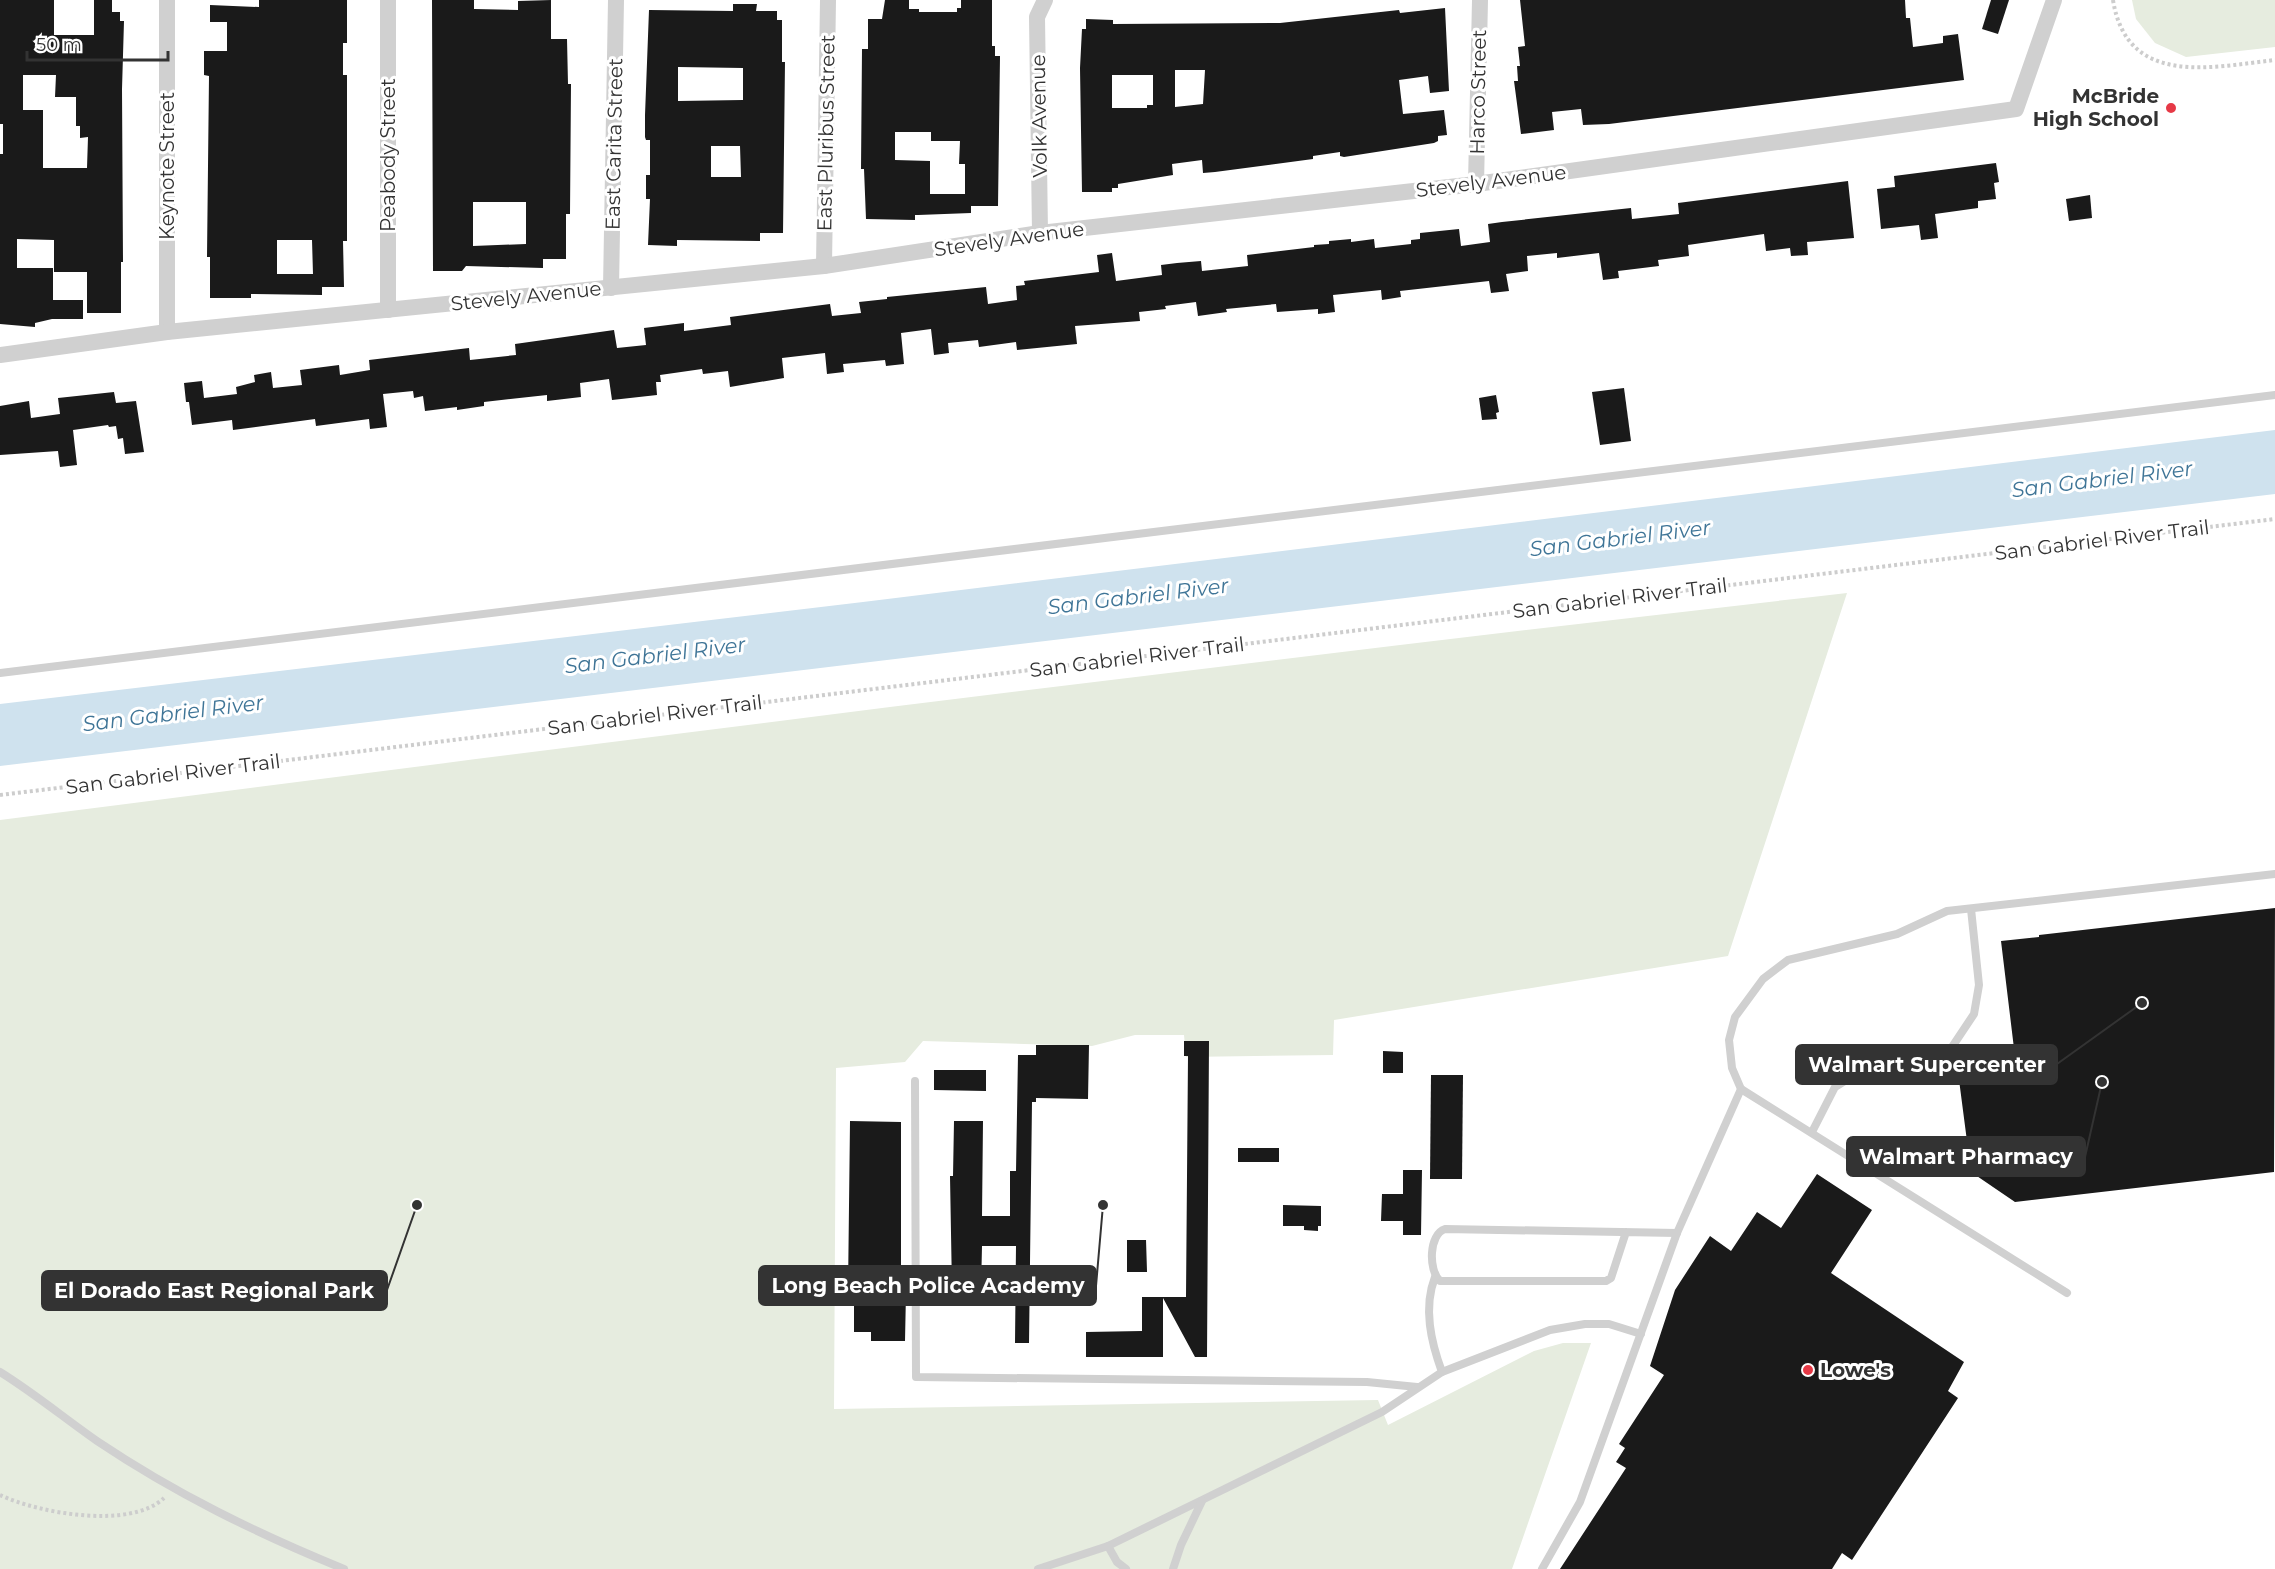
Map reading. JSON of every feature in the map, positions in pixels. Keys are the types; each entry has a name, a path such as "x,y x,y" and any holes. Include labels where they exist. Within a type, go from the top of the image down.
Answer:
{"street":[{"name":"Keynote Street","path":"167,0 167,332"},
{"name":"Peabody Street","path":"388,0 388,310"},
{"name":"East Carita Street","path":"611,288 616,0"},
{"name":"East Pluribus Street","path":"824,266 828,0"},
{"name":"Volk Avenue","path":"1040,232 1037,17 1045,0"},
{"name":"Harco Street","path":"1476,184 1480,0"},
{"name":"Stevely Avenue","path":"0,355 167,332 824,266 1040,232 1476,184 2016,109 2054,0"}],"lane":[{"path":"0,673 2275,395"},
{"path":"2067,1293 1741,1089 1732,1068 1729,1040 1734,1017 1763,979 1788,960 1897,934 1947,911 2275,874"},
{"path":"1812,1132 1835,1087 1864,1069 1940,1056 1952,1047 1974,1014 1979,985 1971,909"},
{"path":"915,1081 916,1377 1367,1382 1417,1388"},
{"path":"1542,1569 1580,1502 1677,1233 1741,1089"},
{"path":"1442,1372 1433,1347 1429,1314 1430,1290 1435,1277 1434,1240 1439,1231 1445,1229 1677,1233"},
{"path":"1435,1277 1440,1281 1606,1281 1611,1278 1626,1232"},
{"path":"1038,1569 1108,1546 1382,1412 1442,1372 1561,1328 1585,1323 1609,1324 1641,1334"},
{"path":"0,1371 97,1441 171,1487 258,1534 344,1569"},
{"path":"1173,1569 1202,1500"},
{"path":"1108,1546 1117,1562 1126,1569"}],"path":[{"path":"2113,0 2115,14 2123,32 2135,47 2174,68 2198,69 2275,60"},
{"name":"San Gabriel River Trail","path":"0,795 2275,519"},
{"path":"0,1495 44,1509 93,1516 118,1516 161,1501 171,1487"}],"shaded area":[{"path":"2132,0 2275,0 2275,47 2186,57 2155,43 2136,19"},
{"path":"1847,593 1728,956 1334,1020 1333,1055 1186,1057 1184,1035 1135,1035 1092,1046 923,1041 905,1062 836,1068 834,1409 1378,1400 1388,1425 1534,1351 1563,1343 1591,1343 1512,1569 0,1569 0,820 923,703"}],"water":[{"name":"San Gabriel River","path":"2275,430 2275,494 0,766 0,704 863,602"}],"building":[{"path":"0,0 54,0 54,35 94,35 94,0 112,0 112,12 120,12 120,21 124,21 121,313 87,313 87,272 54,272 54,240 17,239 17,268 53,268 53,300 83,300 83,319 52,319 35,323 35,327 0,324 0,154 3,154 3,124 0,124","holes":["23,75 56,75 55,97 76,97 76,126 80,126 80,138 88,137 87,168 43,168 43,110 23,110"]},
{"path":"259,0 347,0 347,43 343,43 343,75 347,75 347,241 343,241 344,287 322,287 322,295 251,294 251,298 210,298 210,257 207,257 209,76 204,75 204,51 227,51 227,22 210,22 210,5 259,7","holes":["277,240 312,240 313,274 277,274"]},
{"path":"432,0 474,0 474,9 518,10 518,1 551,0 551,39 567,39 568,84 571,84 570,214 566,214 566,259 543,259 543,268 466,266 462,271 433,271","holes":["473,202 526,202 526,244 473,246"]},
{"path":"885,0 909,0 909,9 919,9 919,12 957,12 957,8 961,8 961,0 992,0 992,46 995,46 995,56 1000,56 998,206 971,206 971,213 915,215 915,220 866,219 864,169 861,169 862,49 868,49 868,19 882,19","holes":["895,132 931,132 931,141 960,141 959,164 965,164 965,194 930,194 930,161 895,160"]},
{"path":"1520,0 1905,0 1906,18 1910,18 1913,47 1943,43 1943,36 1958,34 1964,80 1609,124 1583,125 1581,109 1552,112 1554,130 1521,134 1514,81 1518,81 1517,66 1520,66 1518,47 1525,46"},
{"path":"1991,0 2009,0 1998,34 1982,29"},
{"path":"733,4 757,4 756,11 777,11 777,20 782,20 782,62 785,62 783,233 760,233 760,241 677,240 677,246 648,245 650,199 646,199 646,175 650,175 650,140 646,140 645,137 645,115 649,10 733,11","holes":["678,67 743,68 743,100 678,101","711,146 740,146 741,177 711,177"]},
{"path":"1445,8 1449,91 1430,93 1428,76 1399,80 1403,114 1444,110 1447,135 1438,136 1438,141 1344,157 1340,156 1340,152 1313,156 1313,159 1215,172 1203,173 1202,160 1172,164 1173,175 1118,184 1118,188 1112,188 1112,192 1082,192 1080,68 1082,29 1086,29 1086,19 1113,20 1113,24 1280,23 1399,10 1400,13","holes":["1175,70 1205,70 1203,104 1175,107","1112,75 1153,75 1153,105 1147,105 1147,108 1112,108"]},
{"path":"1996,163 1999,182 1994,183 1996,199 1978,201 1978,208 1935,214 1938,238 1921,240 1919,225 1881,229 1877,189 1895,187 1894,176"},
{"path":"1848,181 1854,238 1807,242 1808,255 1791,256 1790,248 1766,251 1764,234 1688,245 1689,256 1658,260 1659,266 1618,271 1619,278 1603,280 1599,253 1557,258 1557,253 1527,256 1528,271 1506,274 1509,291 1491,293 1489,281 1400,291 1401,297 1382,300 1381,290 1333,295 1335,312 1318,314 1318,309 1277,312 1276,304 1226,309 1227,312 1198,316 1196,302 1139,312 1140,321 1075,326 1077,344 1017,350 1016,342 979,347 978,340 948,343 949,353 934,355 931,329 901,333 904,364 886,366 885,360 843,364 844,372 827,374 825,353 782,358 784,378 730,387 728,371 703,374 702,369 660,375 661,382 656,382 657,395 612,400 609,379 580,383 581,397 547,401 547,395 484,402 484,406 457,410 457,407 425,411 423,396 414,398 413,391 383,394 387,427 370,429 369,419 316,426 315,419 233,430 232,420 192,425 189,402 186,402 184,383 202,381 204,398 237,394 236,387 255,382 254,375 271,372 273,388 302,385 300,370 339,365 340,375 370,370 369,360 469,348 470,360 516,355 515,344 614,330 617,348 646,345 644,328 684,323 684,331 731,325 730,317 830,304 832,316 861,313 859,302 887,299 887,297 986,287 988,304 1017,300 1016,286 1025,285 1024,281 1099,272 1097,255 1112,253 1116,281 1162,275 1161,265 1177,263 1201,261 1202,271 1248,266 1247,255 1314,247 1314,245 1329,244 1329,241 1351,239 1351,242 1374,239 1375,248 1411,244 1411,240 1420,239 1420,233 1459,229 1461,246 1490,242 1488,224 1631,208 1632,219 1679,214 1678,203"},
{"path":"2090,195 2092,218 2069,221 2066,199"},
{"path":"1624,388 1631,441 1600,445 1592,392"},
{"path":"114,392 116,403 136,401 144,452 125,454 123,438 118,439 116,426 109,427 108,425 73,430 77,465 60,467 58,451 0,455 0,406 29,401 31,418 60,414 58,398"},
{"path":"1496,395 1499,412 1496,413 1497,419 1482,420 1479,398"},
{"path":"2275,908 2274,1172 2015,1202 1971,1172 1958,1072 2016,1065 2001,941"},
{"path":"1184,1041 1209,1041 1207,1357 1195,1357 1163,1298 1163,1357 1086,1357 1086,1332 1142,1331 1142,1297 1186,1297 1188,1056 1184,1056"},
{"path":"1036,1045 1089,1045 1088,1099 1036,1098 1036,1102 1032,1102 1029,1343 1015,1343 1016,1246 982,1246 981,1290 952,1289 950,1176 953,1176 954,1121 983,1121 982,1216 1010,1216 1010,1171 1016,1171 1018,1055 1036,1055"},
{"path":"1383,1051 1403,1052 1403,1073 1383,1073"},
{"path":"934,1070 986,1070 986,1091 934,1090"},
{"path":"1431,1075 1463,1075 1462,1179 1430,1179"},
{"path":"850,1121 901,1122 901,1292 906,1292 905,1341 871,1341 871,1332 854,1332 854,1292 848,1292"},
{"path":"1238,1148 1279,1148 1279,1162 1238,1162"},
{"path":"1403,1170 1422,1170 1421,1235 1403,1235 1403,1221 1381,1221 1382,1194 1403,1194"},
{"name":"Lowe's","path":"1817,1174 1872,1210 1831,1273 1964,1362 1948,1391 1958,1398 1852,1560 1842,1553 1832,1569 1560,1569 1626,1468 1616,1462 1625,1448 1619,1444 1664,1375 1650,1366 1675,1290 1710,1236 1731,1251 1757,1212 1781,1228"},
{"path":"1283,1205 1321,1206 1321,1226 1318,1226 1318,1231 1304,1230 1304,1226 1283,1226"},
{"path":"1127,1240 1146,1240 1147,1272 1127,1272"}],"place":[{"name":"McBride High School","path":"2171,108"},
{"name":"Walmart Supercenter","path":"2142,1003"},
{"name":"Walmart Pharmacy","path":"2102,1082"},
{"name":"El Dorado East Regional Park","path":"417,1205"},
{"name":"Long Beach Police Academy","path":"1103,1205"},
{"name":"Lowe's","path":"1808,1370"}]}
